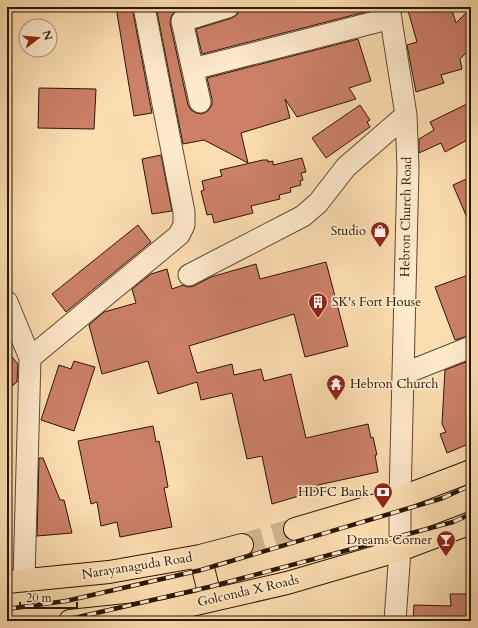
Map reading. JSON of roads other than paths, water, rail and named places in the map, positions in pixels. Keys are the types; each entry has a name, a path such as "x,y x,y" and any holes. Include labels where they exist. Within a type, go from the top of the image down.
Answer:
{"main road":[{"path":"295,529 400,498 471,471"},
{"name":"Golconda X Roads","path":"70,621 165,611 287,583 400,550 471,523"},
{"name":"Narayanaguda Road","path":"16,581 109,572 200,556 242,545"},
{"path":"200,556 211,600"}],"street":[{"path":"30,358 179,235 184,225 184,212 144,7"},
{"path":"200,102 182,21 228,7"},
{"path":"193,69 390,13"},
{"name":"Hebron Church Road","path":"390,13 406,115 408,168 400,550 395,621"},
{"path":"189,275 303,216 318,203 346,167 406,115"},
{"path":"7,302 30,358 16,581"},
{"path":"403,374 471,347"}],"tunnel":[{"path":"242,545 295,529"}],"railway":[{"path":"7,609 66,601 201,570 443,498 471,485"},
{"path":"52,621 70,619 209,587 453,522 471,514"}],"place":[{"name":"Studio","path":"380,248"},
{"name":"SK's Fort House","path":"318,319"},
{"name":"Hebron Church","path":"336,401"},
{"name":"HDFC Bank","path":"383,509"},
{"name":"Dreams Corner","path":"446,557"}]}
